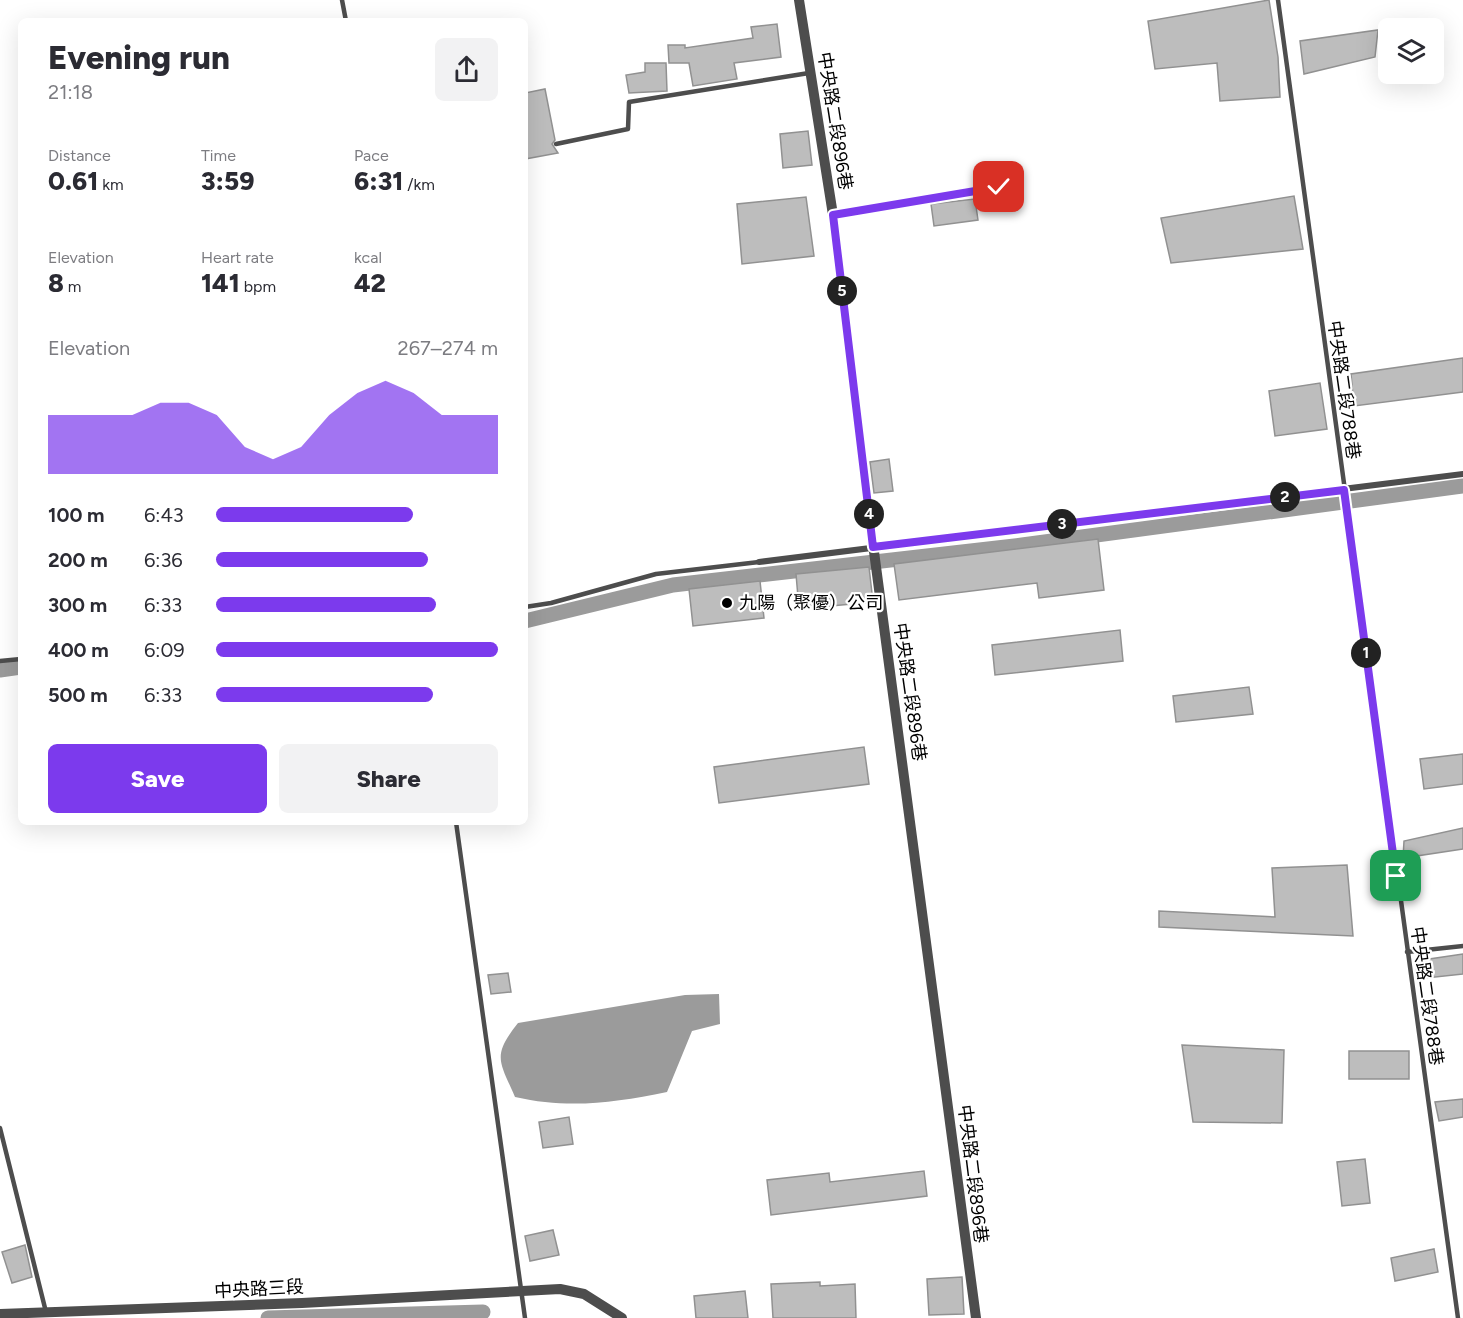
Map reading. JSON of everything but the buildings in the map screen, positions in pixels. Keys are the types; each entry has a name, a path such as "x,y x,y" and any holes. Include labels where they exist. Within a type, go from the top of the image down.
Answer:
{"street":[{"name":"中央路二段896巷","path":"800,0 809,73 833,215 873,547 976,1318"},
{"path":"759,562 1463,474"},
{"name":"中央路三段","path":"0,1314 290,1304 560,1289 584,1294 622,1318"}],"lane":[{"path":"342,0 345,18"},
{"name":"中央路二段788巷","path":"1278,0 1458,1318"},
{"path":"556,144 628,129 628,102 809,73"},
{"path":"833,215 999,187"},
{"path":"528,607 551,603 656,574 759,562"},
{"path":"0,661 18,659"},
{"path":"456,825 525,1318"},
{"path":"1407,952 1463,946"},
{"path":"0,1128 46,1312"}],"shaded area":[{"path":"719,994 720,1024 692,1031 667,1092 591,1103 535,1101 515,1097 502,1066 501,1051 518,1023 685,995"}],"waterway":[{"path":"528,620 673,585 1022,545 1463,486"},
{"path":"0,670 18,667"},
{"path":"268,1318 483,1312"}],"place":[{"name":"九陽（聚優）公司","path":"727,603"}],"route":[{"path":"999,187 833,215 873,547 1344,490 1396,876"}]}
